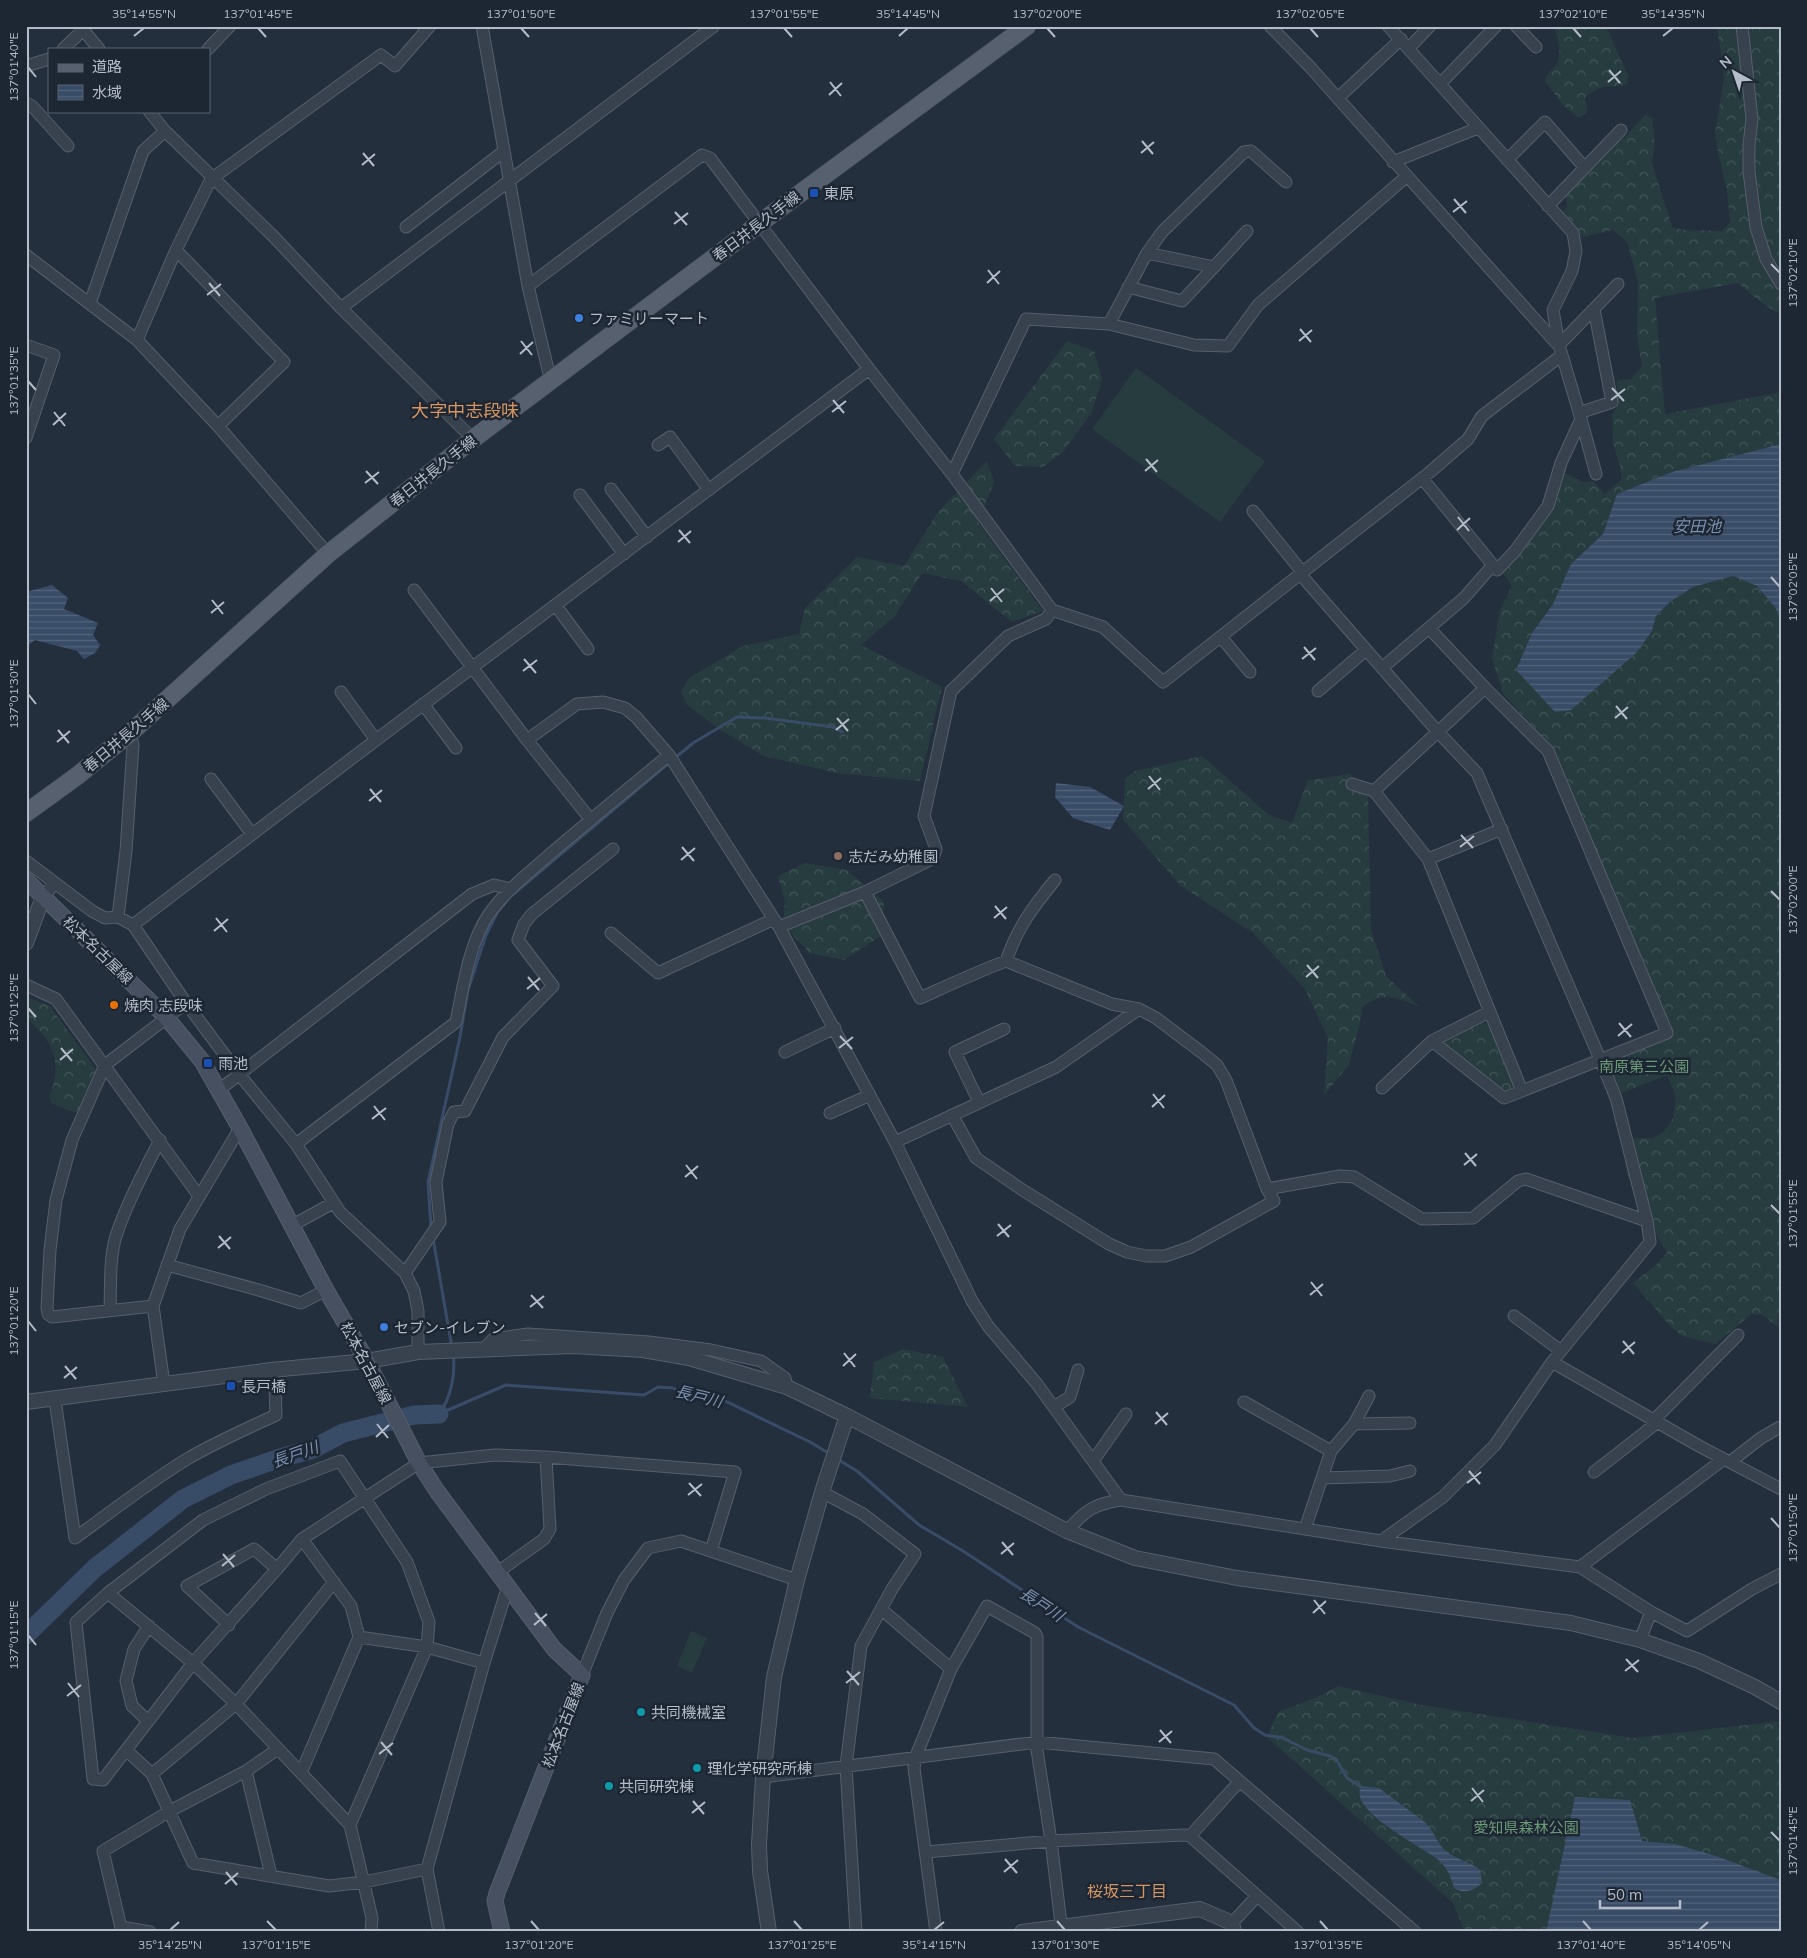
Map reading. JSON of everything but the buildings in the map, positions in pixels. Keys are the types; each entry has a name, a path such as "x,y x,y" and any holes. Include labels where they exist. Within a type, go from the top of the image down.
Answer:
{"main road":[{"name":"春日井長久手線","path":"26,813 77,776 130,733 328,554 473,439 760,223 1027,26"},
{"name":"松本名古屋線","path":"26,880 166,1018 202,1061 240,1128 326,1290 367,1361 419,1462 438,1491 554,1649 582,1675 497,1893 495,1901 502,1932"}],"street":[{"path":"209,48 230,26"},
{"path":"137,340 176,250 213,177 381,55 395,66 430,26"},
{"path":"482,26 528,286 551,382"},
{"path":"341,308 714,26"},
{"path":"1270,26 1338,98 1393,162 1529,310 1560,350"},
{"path":"1388,26 1573,232 1576,251 1572,271 1553,310 1560,350 1596,474"},
{"path":"1409,48 1430,26"},
{"path":"1440,84 1496,26"},
{"path":"1516,26 1536,47"},
{"path":"1742,26 1752,119 1749,171 1756,227 1766,259 1781,284"},
{"path":"64,48 81,28 98,48"},
{"path":"1338,98 1401,39"},
{"path":"26,66 48,59"},
{"path":"26,103 32,106 68,146"},
{"path":"155,113 165,131 273,236 341,308 473,439"},
{"path":"1507,160 1545,122 1585,168"},
{"path":"1393,162 1478,128"},
{"path":"1548,206 1621,130"},
{"path":"90,303 143,151 165,131"},
{"path":"406,227 504,150"},
{"path":"1110,324 1147,253 1162,232 1244,152 1251,151 1286,182"},
{"path":"528,286 702,155 710,158 869,369 952,474 1052,610 1102,627 1163,682 1302,574 1468,439 1482,416 1560,350 1594,309 1618,284"},
{"path":"952,474 1026,319 1110,324 1194,345 1228,346 1258,305 1406,176"},
{"path":"1128,287 1182,301 1247,231"},
{"path":"176,250 284,362 218,426"},
{"path":"1147,253 1214,267"},
{"path":"26,255 137,340 218,426 328,554"},
{"path":"1422,478 1497,570 1515,551 1548,506 1561,463 1580,416 1612,402 1594,309"},
{"path":"26,345 54,355 26,438"},
{"path":"133,925 423,704 556,606 869,369"},
{"path":"658,445 670,437 709,490"},
{"path":"611,489 647,537"},
{"path":"580,496 624,554"},
{"path":"1253,511 1302,574 1366,650 1437,731 1478,772 1616,1098 1647,1221 1650,1242 1552,1362 1495,1445 1443,1497 1380,1541"},
{"path":"1382,668 1464,598 1492,566"},
{"path":"414,590 527,740 591,820"},
{"path":"556,606 588,649"},
{"path":"611,933 658,973 776,923 865,892 928,861 934,856 936,849 924,816 951,691 1008,636 1046,619 1052,610"},
{"path":"1429,628 1484,688 1548,751 1667,1033 1504,1098 1432,1041"},
{"path":"1221,637 1250,672"},
{"path":"1318,691 1366,650"},
{"path":"1374,791 1484,688"},
{"path":"341,692 376,740"},
{"path":"527,740 577,704 603,702 625,708 636,717 672,760 776,923 895,1142 972,1302 988,1326 1054,1407 1121,1500"},
{"path":"423,704 456,748"},
{"path":"118,916 126,851 133,745 130,733"},
{"path":"296,1144 456,1022 465,975 477,938 489,914 510,889 591,820 672,760"},
{"path":"211,779 252,834"},
{"path":"1352,784 1374,791 1428,860 1522,1091"},
{"path":"1428,860 1502,829"},
{"path":"405,1273 440,1222 436,1182 448,1124 454,1112 465,1111 504,1037 553,986 518,940 524,924 532,914 613,849"},
{"path":"26,861 92,911 105,918 118,916 133,925 186,1003 239,1074 296,1144 340,1212 405,1273 414,1290 418,1311 418,1352"},
{"path":"1006,961 1014,938 1030,910 1055,880"},
{"path":"26,943 30,920 43,897 55,882"},
{"path":"219,1090 472,894 494,884 510,889"},
{"path":"865,892 920,998 962,978 1006,961 1112,1004 1139,1009 1156,1018 1217,1065 1226,1080 1266,1190 1274,1201 1191,1247 1165,1256 1136,1254 1109,1244 1021,1189 976,1158 952,1115"},
{"path":"26,985 56,999 199,1196"},
{"path":"153,1306 52,1317 48,1314 47,1308 50,1250 56,1200 72,1140 105,1065 186,1003"},
{"path":"895,1142 1056,1068 1139,1009"},
{"path":"1382,1088 1432,1041 1489,1012"},
{"path":"785,1052 834,1028"},
{"path":"979,1102 954,1052 1004,1029"},
{"path":"830,1113 870,1095"},
{"path":"164,1384 153,1306 180,1229 240,1128"},
{"path":"110,1310 111,1264 116,1237 135,1190 160,1140"},
{"path":"1266,1190 1340,1176 1354,1177 1422,1219 1473,1218 1518,1180 1526,1179 1647,1221"},
{"path":"292,1226 333,1203"},
{"path":"167,1265 300,1303 326,1290"},
{"path":"1514,1316 1561,1351"},
{"path":"1594,1472 1656,1421 1738,1335"},
{"path":"26,1402 55,1400 271,1370 367,1361 418,1352 573,1346 643,1350 690,1358 787,1387 847,1416 1067,1531 1135,1558 1237,1578 1571,1622 1640,1640 1699,1661 1755,1687 1781,1702"},
{"path":"1552,1362 1727,1461 1781,1489"},
{"path":"55,1400 74,1538 132,1496 187,1460 220,1441 276,1414 275,1387 271,1370"},
{"path":"1054,1407 1070,1397 1078,1370"},
{"path":"1305,1529 1331,1451 1354,1424 1369,1396"},
{"path":"1244,1402 1331,1451"},
{"path":"1093,1461 1126,1414"},
{"path":"770,1932 760,1871 759,1844 774,1677 797,1580 822,1492 847,1416"},
{"path":"1354,1424 1410,1423"},
{"path":"1580,1567 1727,1461 1780,1427"},
{"path":"350,1825 427,1646 429,1622 407,1562 364,1498 340,1461 266,1489 204,1520 108,1593 76,1622 93,1779 103,1780 147,1720 193,1663 302,1539 364,1498 419,1462 495,1455 546,1457 735,1472 711,1550"},
{"path":"498,1572 544,1539 550,1529 546,1457"},
{"path":"1322,1478 1390,1476 1410,1471"},
{"path":"822,1492 863,1514 915,1554 892,1589 861,1646 846,1766 856,1932"},
{"path":"1067,1531 1083,1513 1102,1502 1121,1500 1380,1541 1580,1567 1651,1612 1687,1631 1752,1589 1781,1574"},
{"path":"301,1773 358,1637 351,1606 302,1539"},
{"path":"582,1675 607,1613 624,1580 648,1548 681,1542 711,1550 797,1580"},
{"path":"228,1625 188,1586 254,1549 277,1569"},
{"path":"152,1774 236,1704 334,1582"},
{"path":"439,1932 427,1869 484,1663 508,1586"},
{"path":"108,1593 193,1663 236,1704 350,1825 372,1918 371,1932"},
{"path":"936,1932 914,1768 916,1756 951,1669 987,1606 1035,1633 1037,1636 1037,1750 1051,1841 1061,1929"},
{"path":"881,1610 951,1669"},
{"path":"1640,1640 1651,1612"},
{"path":"147,1720 132,1706 126,1681 134,1650 149,1626"},
{"path":"358,1637 427,1646 484,1663"},
{"path":"764,1777 916,1756 1037,1742 1214,1759 1238,1782 1415,1932"},
{"path":"150,1932 122,1930 103,1852 170,1811 246,1771 278,1749"},
{"path":"126,1750 152,1774 193,1862 329,1886 364,1882 427,1869"},
{"path":"246,1771 271,1875"},
{"path":"1190,1836 1238,1782"},
{"path":"926,1852 1051,1841 1190,1836 1298,1932"},
{"path":"1022,1932 1061,1929 1200,1909 1233,1928 1257,1896"}],"green space":[{"path":"1553,26 1606,26 1628,76 1627,84 1596,89 1591,93 1585,98 1586,114 1577,117 1563,105 1545,81 1556,65 1559,56 1558,40"},
{"name":"南原第三公園","path":"1717,26 1735,26 1764,261 1781,292 1781,314 1764,304 1738,283 1655,298 1665,414 1781,392 1781,444 1672,472 1617,494 1603,534 1571,564 1553,604 1532,633 1516,670 1532,686 1571,710 1606,678 1652,631 1656,616 1670,602 1693,587 1733,576 1757,586 1774,606 1781,618 1781,1329 1762,1315 1752,1314 1715,1344 1682,1336 1670,1326 1633,1283 1657,1264 1667,1253 1639,1204 1628,1175 1625,1162 1626,1151 1633,1138 1652,1138 1664,1132 1673,1118 1676,1097 1667,1075 1622,1093 1609,1067 1611,1061 1674,1034 1552,747 1503,694 1492,658 1500,610 1512,586 1501,571 1551,510 1559,477 1565,473 1583,482 1593,481 1605,494 1622,479 1613,444 1612,415 1616,409 1617,380 1631,379 1642,366 1637,336 1638,281 1627,242 1613,230 1582,237 1563,213 1567,205 1566,197 1615,143 1625,137 1645,115 1652,117 1655,144 1652,163 1672,227 1684,230 1722,231 1730,222 1727,192 1715,133 1724,78"},
{"path":"1746,26 1781,26 1781,277 1769,257 1758,226"},
{"path":"1067,341 1094,351 1102,379 1092,412 1063,452 1043,467 1015,466 994,439"},
{"path":"1136,368 1265,461 1220,522 1092,429"},
{"path":"987,461 994,482 978,522 1043,611 1012,622 961,581 922,573 895,616 861,645 942,687 920,781 836,773 764,756 722,731 687,705 681,692 689,678 743,646 799,634 805,608 857,557 904,566 938,512"},
{"path":"1202,756 1269,815 1292,823 1308,780 1350,774 1368,797 1371,930 1386,976 1418,1006 1395,998 1382,997 1369,1002 1362,1008 1349,1065 1324,1095 1328,1038 1305,989 1253,933 1181,886 1123,820 1125,779 1135,771"},
{"path":"805,863 847,870 884,902 881,936 844,960 810,953 783,925 785,901 778,876"},
{"path":"26,997 50,1006 95,1068 96,1071 79,1110 75,1113 51,1103 49,1097 55,1074 53,1053 43,1035 26,1018"},
{"path":"1482,1022 1489,1024 1515,1086 1508,1092 1439,1044"},
{"path":"903,1349 943,1357 968,1407 870,1398 874,1362"},
{"path":"691,1631 707,1638 692,1673 677,1666"},
{"name":"愛知県森林公園","path":"1338,1686 1422,1705 1633,1738 1781,1721 1781,1932 1465,1932 1453,1903 1267,1737 1278,1712 1317,1697"}],"water":[{"name":"安田池","path":"1781,444 1781,618 1774,606 1757,586 1733,576 1693,587 1670,602 1656,616 1652,631 1636,653 1571,710 1555,712 1516,670 1532,633 1553,604 1571,564 1603,534 1617,494 1672,472"},
{"path":"52,585 68,598 64,609 98,623 93,635 100,645 95,653 84,659 77,651 35,640 26,647 26,592"},
{"path":"1056,783 1090,787 1124,806 1110,830 1073,818 1055,797"},
{"path":"1362,1786 1379,1788 1426,1823 1445,1850 1480,1870 1482,1883 1469,1891 1461,1891 1454,1888 1449,1874 1440,1861 1389,1828 1365,1806 1360,1795"},
{"path":"1575,1797 1630,1800 1642,1841 1675,1844 1716,1856 1781,1880 1781,1932 1546,1932"}],"waterway":[{"path":"675,758 693,743 737,717 765,718 833,727 842,732"},
{"path":"431,1227 428,1182 460,1037 468,990 486,935 497,913 510,897 670,762"},
{"path":"433,1238 452,1348"},
{"path":"439,1414 447,1401 452,1385 453,1354"},
{"name":"長戸川","path":"439,1414 506,1385 644,1395 658,1387 673,1388 682,1393 721,1399 810,1442 830,1454"},
{"name":"長戸川","path":"26,1635 95,1568 183,1499 231,1475 313,1449 343,1433 414,1415 439,1414"},
{"name":"長戸川","path":"837,1459 857,1471 919,1525 963,1551 1078,1627 1234,1705 1254,1728 1265,1735 1283,1738 1307,1750 1336,1759 1347,1778 1361,1787"}],"place":[{"name":"東原","path":"814,193"},
{"name":"ファミリーマート","path":"579,318"},
{"name":"志だみ幼稚園","path":"838,856"},
{"name":"焼肉 志段味","path":"114,1005"},
{"name":"雨池","path":"208,1063"},
{"name":"セブン-イレブン","path":"384,1327"},
{"name":"長戸橋","path":"231,1386"},
{"name":"共同機械室","path":"641,1712"},
{"name":"理化学研究所棟","path":"697,1768"},
{"name":"共同研究棟","path":"609,1786"}],"district":[{"name":"大字中志段味","path":"465,410"},
{"name":"桜坂三丁目","path":"1127,1891"}]}
